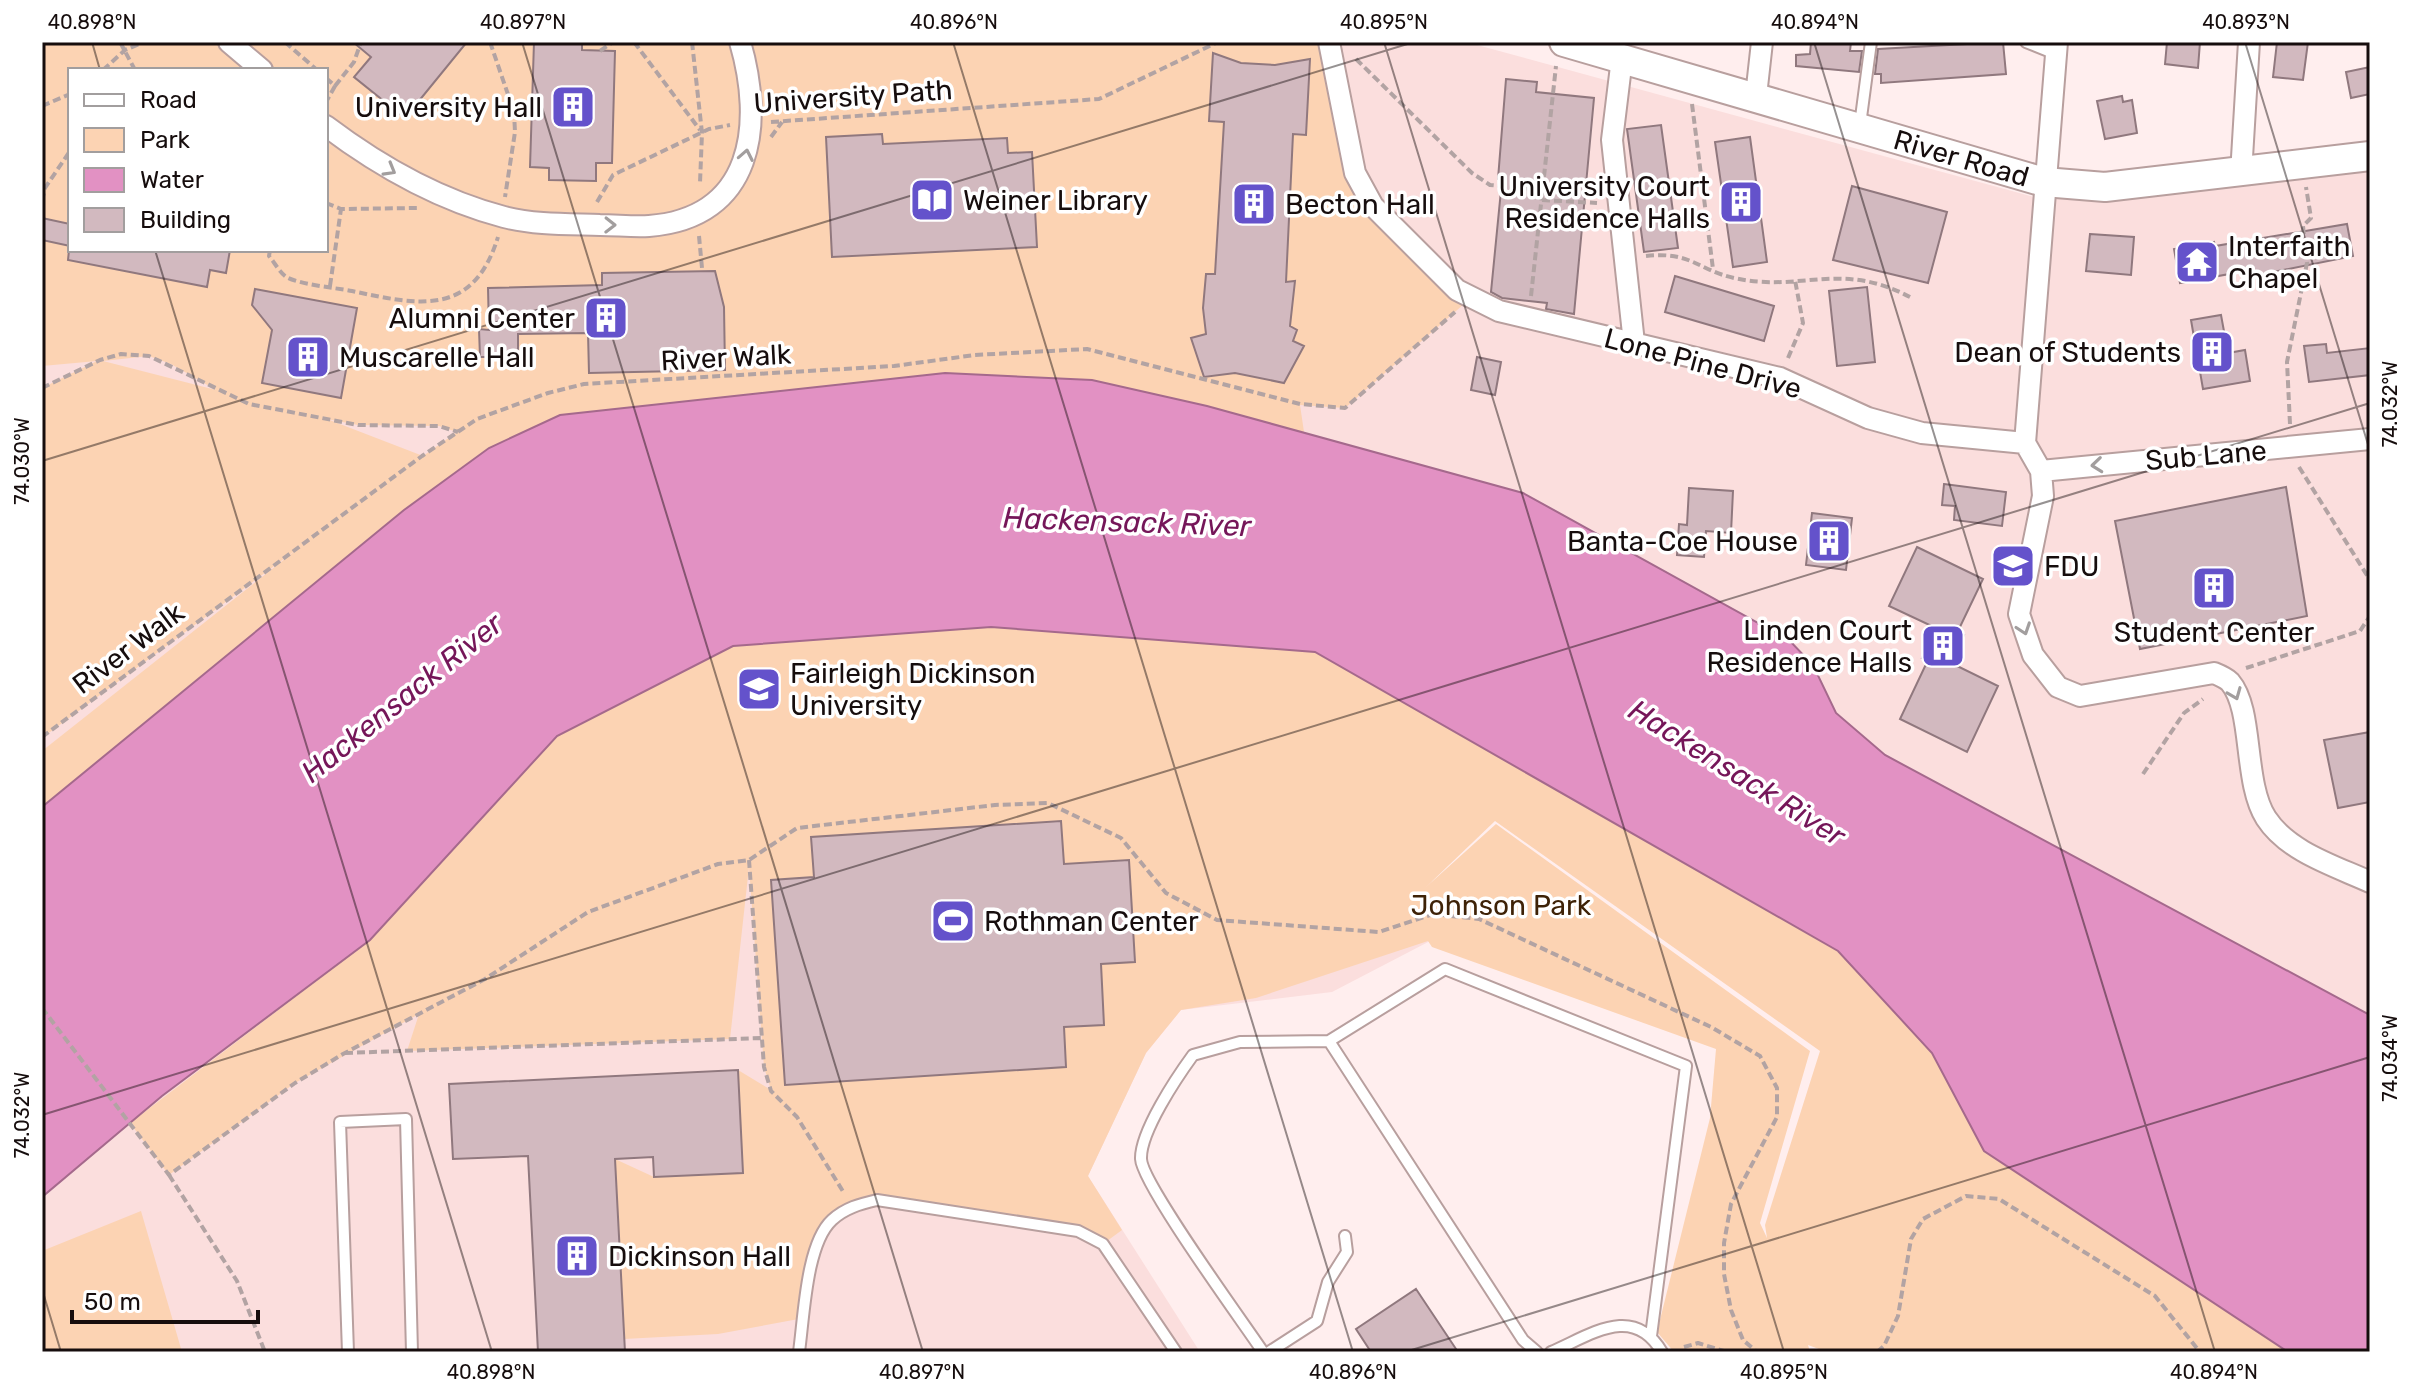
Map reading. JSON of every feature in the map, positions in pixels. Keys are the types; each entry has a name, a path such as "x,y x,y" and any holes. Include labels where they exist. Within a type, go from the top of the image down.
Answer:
{"main road":[{"name":"River Road","path":"1561,50 1622,58 2044,182 2105,187 2241,174 2370,156"}],"street":[{"path":"229,42 260,68"},
{"path":"328,127 395,174 502,216 532,222 651,226 698,212 717,201 743,171 750,122 748,69 740,42"},
{"path":"1756,96 1762,42"},
{"path":"2241,174 2249,42"},
{"name":"Lone Pine Drive","path":"1329,45 1355,173 1373,206 1457,290 1499,311 1780,378 1868,418 1922,433 2025,443"},
{"path":"2057,48 2025,443 2041,471 2043,496 2019,614 2033,655 2058,687 2080,696 2214,673 2229,680 2238,700 2254,786 2266,819 2300,850 2370,882"},
{"path":"1622,58 1612,140 1634,343"},
{"name":"Sub Lane","path":"2041,471 2370,439"}],"lane":[{"path":"1860,127 1871,42"},
{"path":"2026,42 2057,48"},
{"path":"1263,1352 1154,1190 1141,1160 1148,1132 1193,1055 1240,1042 1329,1041 1445,969 1686,1066 1651,1336"},
{"path":"1329,1041 1523,1340 1537,1352"},
{"path":"348,1352 340,1122 406,1119 412,1352"},
{"path":"799,1352 816,1243 831,1221 852,1207 877,1200 1078,1231 1103,1244 1176,1352"},
{"path":"1269,1352 1317,1321 1328,1282 1347,1252 1345,1236"},
{"path":"1551,1352 1610,1327 1631,1325 1646,1330 1662,1352"}],"path":[{"path":"120,42 134,68"},
{"path":"105,68 125,50 144,42"},
{"path":"285,42 315,68"},
{"path":"328,98 354,62 361,42"},
{"path":"490,42 514,112 515,132 505,195 520,197"},
{"path":"600,51 613,42"},
{"path":"634,42 702,133"},
{"path":"692,42 702,133 698,212"},
{"name":"University Path","path":"587,206 596,203 613,175 702,133 750,122 1099,99 1218,42"},
{"path":"1329,45 1357,59 1472,173 1490,185 1543,190"},
{"path":"1529,318 1561,50"},
{"path":"1688,77 1713,269"},
{"path":"328,80 335,86"},
{"path":"42,106 68,95"},
{"path":"42,201 45,188 68,154"},
{"path":"2302,165 2311,218 2303,226 2307,263 2287,362 2291,448 2301,472 2370,580"},
{"path":"1542,200 1619,204"},
{"path":"328,204 341,209 424,208"},
{"path":"330,286 341,209"},
{"path":"270,252 269,256 286,277 408,304 434,303 462,293 479,278 492,256 502,216"},
{"path":"1625,259 1666,254 1731,277 1766,282 1841,276 1880,282 1910,297"},
{"path":"1780,378 1803,323 1795,280"},
{"name":"River Walk","path":"42,737 325,526 477,419 548,393 584,384 711,379 894,366 975,355 1087,349 1300,404 1345,408 1472,297"},
{"path":"42,388 100,360 121,354 149,356 249,404 358,425 439,426 458,432"},
{"path":"2143,774 2184,713 2229,680 2252,664 2360,631 2370,616"},
{"path":"169,1175 295,1083 485,979 588,912 718,864 749,860 797,828 995,805 1048,803 1121,838 1166,893 1217,920 1379,932 1433,914 1479,919 1711,1027 1760,1056 1777,1088 1777,1117 1731,1204 1724,1243 1724,1274 1731,1310 1747,1344 1757,1352"},
{"path":"749,860 764,1067 771,1091 797,1117 852,1207"},
{"path":"42,1008 169,1175 237,1281 265,1352"},
{"path":"343,1054 762,1038"},
{"path":"1877,1352 1884,1346 1898,1316 1911,1239 1923,1219 1966,1196 1999,1199 2155,1296 2200,1352"},
{"path":"1684,1347 1698,1343 1727,1352"},
{"path":"1743,1352 1747,1344"}],"shaded area":[{"name":"Fairleigh Dickinson University","path":"42,42 1466,42 2034,197 2044,182 2370,155 2370,1015 1885,755 1836,713 1813,665 1523,493 1432,880 1432,940 1332,992 1181,1010 1146,1053 1088,1176 1200,1352 42,1352"}],"green space":[{"path":"42,42 369,42 363,50 371,57 355,77 405,118 467,42 534,42 550,180 595,181 596,163 612,163 615,52 582,50 582,42 1300,42 1329,47 1355,173 1472,297 1345,408 1300,405 1304,432 1092,380 946,373 559,415 404,510 42,807 42,751 300,547 42,738 42,388 97,361 42,366 42,240 68,246 68,252 226,272 230,252 328,252 328,68 68,68 68,224 42,218","holes":["255,289 357,308 341,398 262,383 272,330 252,305","149,356 171,364 216,390 103,361","327,419 358,425 439,426 457,432 423,456"]},
{"name":"Johnson Park","path":"991,627 1315,651 1838,951 1932,1053 1984,1151 2288,1352 1827,1352 1808,1345 1810,1352 1674,1352 1657,1332 1710,1118 1716,1049 1432,947 1428,941 1256,998 1181,1010 1146,1053 1088,1176 1122,1230 1103,1244 1078,1231 877,1200 852,1207 816,1243 804,1318 718,1334 624,1339 615,1159 654,1177 742,1173 738,1070 771,1090 764,1067 749,867 730,1039 407,1051 419,1014 295,1083 169,1175 130,1123 370,940 557,736 733,646","holes":["1495,821 1820,1051 1765,1225 1767,1238 1760,1223 1810,1051 1496,824 1425,888"]},
{"path":"141,1211 182,1352 42,1352 42,1251"}],"water":[{"name":"Hackensack River","path":"945,373 1092,380 1207,406 1523,493 1789,640 1813,665 1836,713 1885,755 2370,1015 2370,1352 2288,1352 1984,1151 1932,1053 1838,951 1315,652 991,627 733,646 557,736 370,940 162,1096 42,1197 42,807 404,510 489,448 560,415"}],"building":[{"path":"353,42 467,42 405,118 354,77 371,57"},
{"name":"University Hall","path":"534,42 582,42 582,50 615,51 612,163 596,163 596,181 549,180 549,168 530,167"},
{"path":"1811,42 1851,42 1850,51 1862,51 1859,72 1796,66 1796,55 1810,54"},
{"path":"2003,42 2006,74 1881,83 1881,74 1875,74 1878,49"},
{"path":"2167,42 2200,42 2198,68 2165,64"},
{"path":"2277,42 2308,42 2303,80 2273,77"},
{"name":"Becton Hall","path":"1213,53 1241,63 1275,65 1310,59 1306,135 1293,134 1286,282 1295,281 1290,326 1297,330 1293,341 1304,346 1284,383 1235,373 1204,377 1191,338 1206,334 1203,308 1206,274 1215,274 1224,122 1209,121"},
{"path":"2370,67 2370,94 2351,98 2346,72"},
{"path":"1506,79 1537,82 1536,92 1594,98 1574,314 1546,309 1547,303 1502,298 1491,292 1502,180 1498,179"},
{"path":"2122,96 2123,102 2132,100 2137,133 2105,139 2097,101"},
{"path":"1661,125 1678,248 1644,252 1627,129"},
{"name":"Weiner Library","path":"882,134 883,144 1007,138 1008,153 1032,152 1037,247 832,257 826,137"},
{"name":"University Court Residence Halls","path":"1750,137 1767,262 1733,267 1715,142"},
{"path":"1852,186 1947,212 1928,283 1833,260"},
{"path":"42,218 68,224 68,246 42,240"},
{"path":"2347,224 2353,256 2248,277 2246,271 2180,283 2174,249 2214,242 2215,246"},
{"path":"2090,234 2134,237 2131,275 2086,271"},
{"path":"69,252 230,252 226,273 210,270 207,287 68,260"},
{"name":"Alumni Center","path":"715,271 724,307 725,370 589,373 588,333 518,334 518,357 480,357 479,329 489,330 488,288 602,285 602,273"},
{"path":"1675,276 1774,306 1764,341 1665,312"},
{"path":"1867,287 1875,362 1837,366 1829,291"},
{"name":"Muscarelle Hall","path":"255,289 357,308 341,398 262,383 272,330 252,305"},
{"name":"Dean of Students","path":"2221,315 2228,353 2245,350 2250,381 2203,389 2191,320"},
{"path":"2326,344 2327,353 2370,348 2370,375 2309,382 2304,346"},
{"path":"1477,357 1501,362 1495,395 1471,390"},
{"path":"1944,484 2006,492 2002,526 1954,520 1955,506 1942,505"},
{"name":"Student Center","path":"2286,487 2307,616 2140,649 2115,521"},
{"path":"1689,488 1733,491 1731,533 1706,531 1704,557 1677,555 1679,524 1687,525"},
{"name":"Banta-Coe House","path":"1812,513 1852,518 1846,570 1806,565"},
{"name":"Linden Court Residence Halls","path":"1917,547 1983,579 1958,631 1964,635 1951,663 1998,686 1967,752 1900,719 1928,660 1922,658 1936,628 1889,606"},
{"path":"2370,732 2370,802 2338,808 2324,740"},
{"name":"Rothman Center","path":"1061,821 1064,864 1129,860 1135,962 1101,964 1104,1025 1064,1027 1066,1067 785,1085 771,880 814,877 811,837"},
{"name":"Dickinson Hall","path":"738,1070 743,1173 654,1177 653,1157 615,1159 625,1352 538,1352 528,1156 453,1159 449,1084"},
{"path":"1416,1289 1458,1352 1371,1352 1356,1329"}],"place":[{"name":"University Hall","path":"573,107"},
{"name":"Weiner Library","path":"932,200"},
{"name":"University Court Residence Halls","path":"1741,202"},
{"name":"Becton Hall","path":"1254,204"},
{"name":"Interfaith Chapel","path":"2197,262"},
{"name":"Alumni Center","path":"606,318"},
{"name":"Dean of Students","path":"2212,352"},
{"name":"Muscarelle Hall","path":"308,357"},
{"name":"Banta-Coe House","path":"1829,541"},
{"name":"FDU","path":"2013,566"},
{"name":"Student Center","path":"2214,588"},
{"name":"Linden Court Residence Halls","path":"1943,646"},
{"name":"Fairleigh Dickinson University","path":"759,689"},
{"name":"Rothman Center","path":"953,921"},
{"name":"Dickinson Hall","path":"577,1256"}]}
